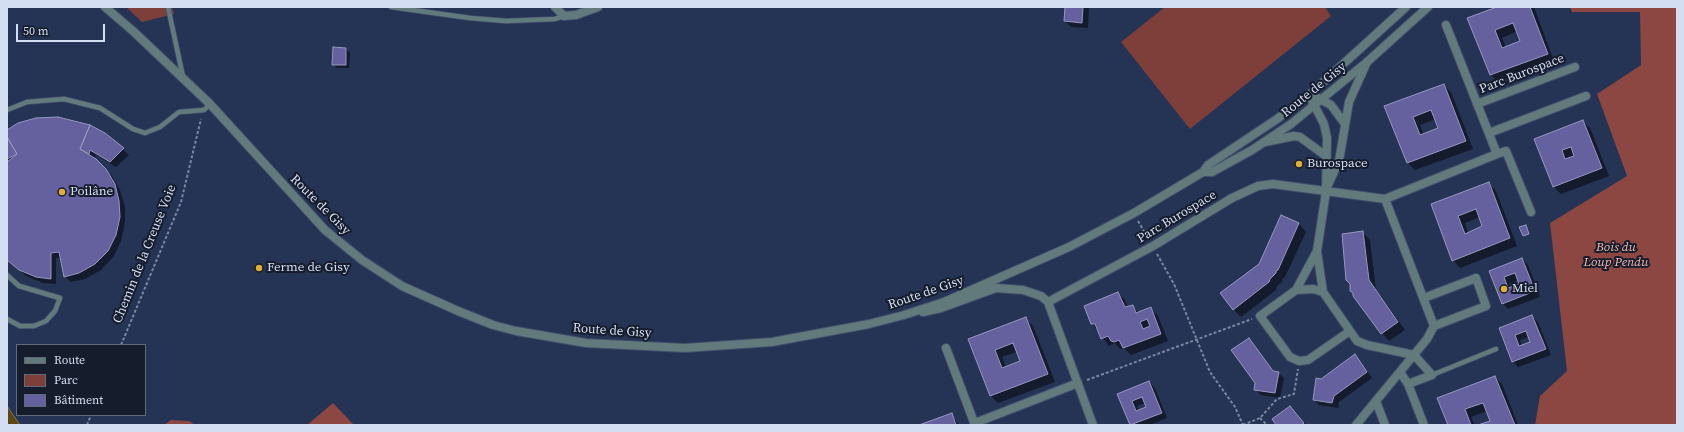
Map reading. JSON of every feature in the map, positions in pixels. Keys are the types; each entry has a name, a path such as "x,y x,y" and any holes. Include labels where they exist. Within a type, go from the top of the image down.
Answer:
{"street":[{"name":"Route de Gisy","path":"105,7 184,78 207,107 308,213 344,246 402,286 458,312 493,325 516,331 586,343 686,348 772,342 869,324 904,315 944,302 1069,247 1134,213 1203,172 1208,165 1278,119 1309,95 1406,7"},
{"path":"555,7 564,16 576,15 598,7"},
{"name":"Route de Gisy","path":"1203,172 1212,172 1265,142 1315,106 1428,7"},
{"name":"Parc Burospace","path":"1048,302 1153,246 1232,198 1258,186 1273,184 1326,192 1385,198 1497,154 1446,25"},
{"path":"1326,192 1339,161 1345,124 1353,90 1367,62"},
{"name":"Parc Burospace","path":"1477,104 1575,67"},
{"path":"1309,95 1322,99 1334,109 1345,124"},
{"path":"1309,95 1326,130 1326,192 1317,251 1324,292 1357,341 1362,344 1414,355 1432,375 1408,384"},
{"path":"1489,133 1586,96"},
{"path":"1265,142 1294,136 1300,137 1326,156"},
{"path":"1497,154 1506,151 1531,212"},
{"path":"1356,425 1414,355 1431,333 1434,326 1385,198"},
{"path":"1317,251 1296,290 1260,316 1290,357 1299,361 1308,360 1350,331"},
{"path":"1424,298 1476,278 1484,299 1486,306 1434,326"},
{"path":"904,315 941,308 996,288 1012,288 1028,291 1041,296 1048,302 1093,425"},
{"path":"1296,290 1313,289 1324,292"},
{"path":"946,348 975,424 1078,383"},
{"path":"1400,372 1408,384 1424,425"},
{"path":"1376,401 1385,425"}],"lane":[{"path":"168,7 184,78"},
{"path":"391,7 470,18 506,21 555,19 564,16"},
{"path":"7,110 27,102 64,99 100,108 133,128 145,133 160,127 179,112 207,107"},
{"path":"7,275 20,286 60,298 56,311 46,321 34,326 20,326 7,319"},
{"path":"1432,375 1496,349"}],"path":[{"name":"Chemin de la Creuse Voie","path":"121,344 180,202 207,107"},
{"path":"1134,213 1174,284 1210,372 1236,407 1243,425 1260,418 1277,399 1294,394 1299,361"},
{"path":"1078,383 1196,338 1260,316"},
{"path":"1260,418 1267,425"}],"green space":[{"path":"126,7 172,7 174,14 142,22"},
{"path":"1165,7 1325,7 1331,16 1190,129 1121,42"},
{"name":"Bois du Loup Pendu","path":"1570,7 1677,7 1677,425 1535,425 1540,396 1567,371 1550,223 1627,176 1597,94 1641,65 1640,12 1572,12"},
{"path":"333,403 354,425 307,425"},
{"path":"171,420 189,421 195,425 164,425"}],"shaded area":[{"path":"7,406 20,425 7,425"}],"building":[{"path":"1065,7 1083,7 1082,23 1064,21"},
{"path":"1497,7 1530,7 1548,54 1490,75 1467,18","holes":["1513,23 1520,41 1502,48 1495,30"]},
{"path":"333,47 346,48 346,65 332,65"},
{"path":"1444,84 1466,141 1407,163 1384,106","holes":["1431,110 1438,128 1420,135 1413,117"]},
{"name":"Poilâne","path":"58,117 90,125 80,149 96,159 106,169 115,184 119,201 120,217 116,235 108,251 95,264 79,273 64,277 59,252 51,253 51,279 36,277 19,270 7,260 7,162 17,154 7,137 7,130 18,123 36,118"},
{"path":"1583,120 1602,168 1553,187 1534,139","holes":["1571,147 1574,156 1565,159 1562,150"]},
{"path":"90,125 105,133 124,148 110,162 90,150 89,154 80,149"},
{"path":"7,137 17,154 7,159"},
{"path":"1489,182 1510,238 1452,261 1431,204","holes":["1476,209 1482,226 1465,234 1458,216"]},
{"path":"1281,215 1299,223 1278,270 1269,282 1233,310 1220,293 1259,264"},
{"path":"1526,225 1529,234 1523,236 1519,227"},
{"path":"1363,231 1369,280 1398,322 1381,334 1353,296 1353,293 1350,291 1350,284 1346,280 1342,234"},
{"path":"1522,258 1535,291 1502,304 1489,271","holes":["1515,273 1519,284 1508,288 1504,277"]},
{"path":"1118,292 1125,307 1133,305 1136,313 1151,307 1161,334 1123,348 1119,340 1114,342 1111,341 1108,336 1101,339 1095,324 1091,324 1084,306","holes":["1147,319 1150,326 1143,329 1140,322"]},
{"path":"1532,315 1546,349 1512,362 1499,328","holes":["1526,331 1530,342 1519,346 1515,335"]},
{"path":"1026,317 1048,374 990,396 968,339","holes":["1013,343 1020,361 1002,368 995,350"]},
{"path":"1249,338 1273,371 1279,372 1275,393 1254,390 1255,383 1231,350"},
{"path":"1355,354 1367,372 1334,396 1332,403 1313,400 1316,378 1321,379"},
{"path":"1495,376 1515,425 1478,425 1490,421 1483,403 1465,409 1471,425 1448,425 1437,398"},
{"path":"1149,381 1162,413 1130,425 1117,394","holes":["1142,397 1146,407 1136,411 1132,401"]},
{"path":"1290,406 1304,423 1301,425 1276,425 1272,419"},
{"path":"952,413 956,425 919,425"}],"place":[{"name":"Burospace","path":"1299,164"},
{"name":"Poilâne","path":"62,192"},
{"name":"Ferme de Gisy","path":"259,268"},
{"name":"Miel","path":"1504,289"}]}
